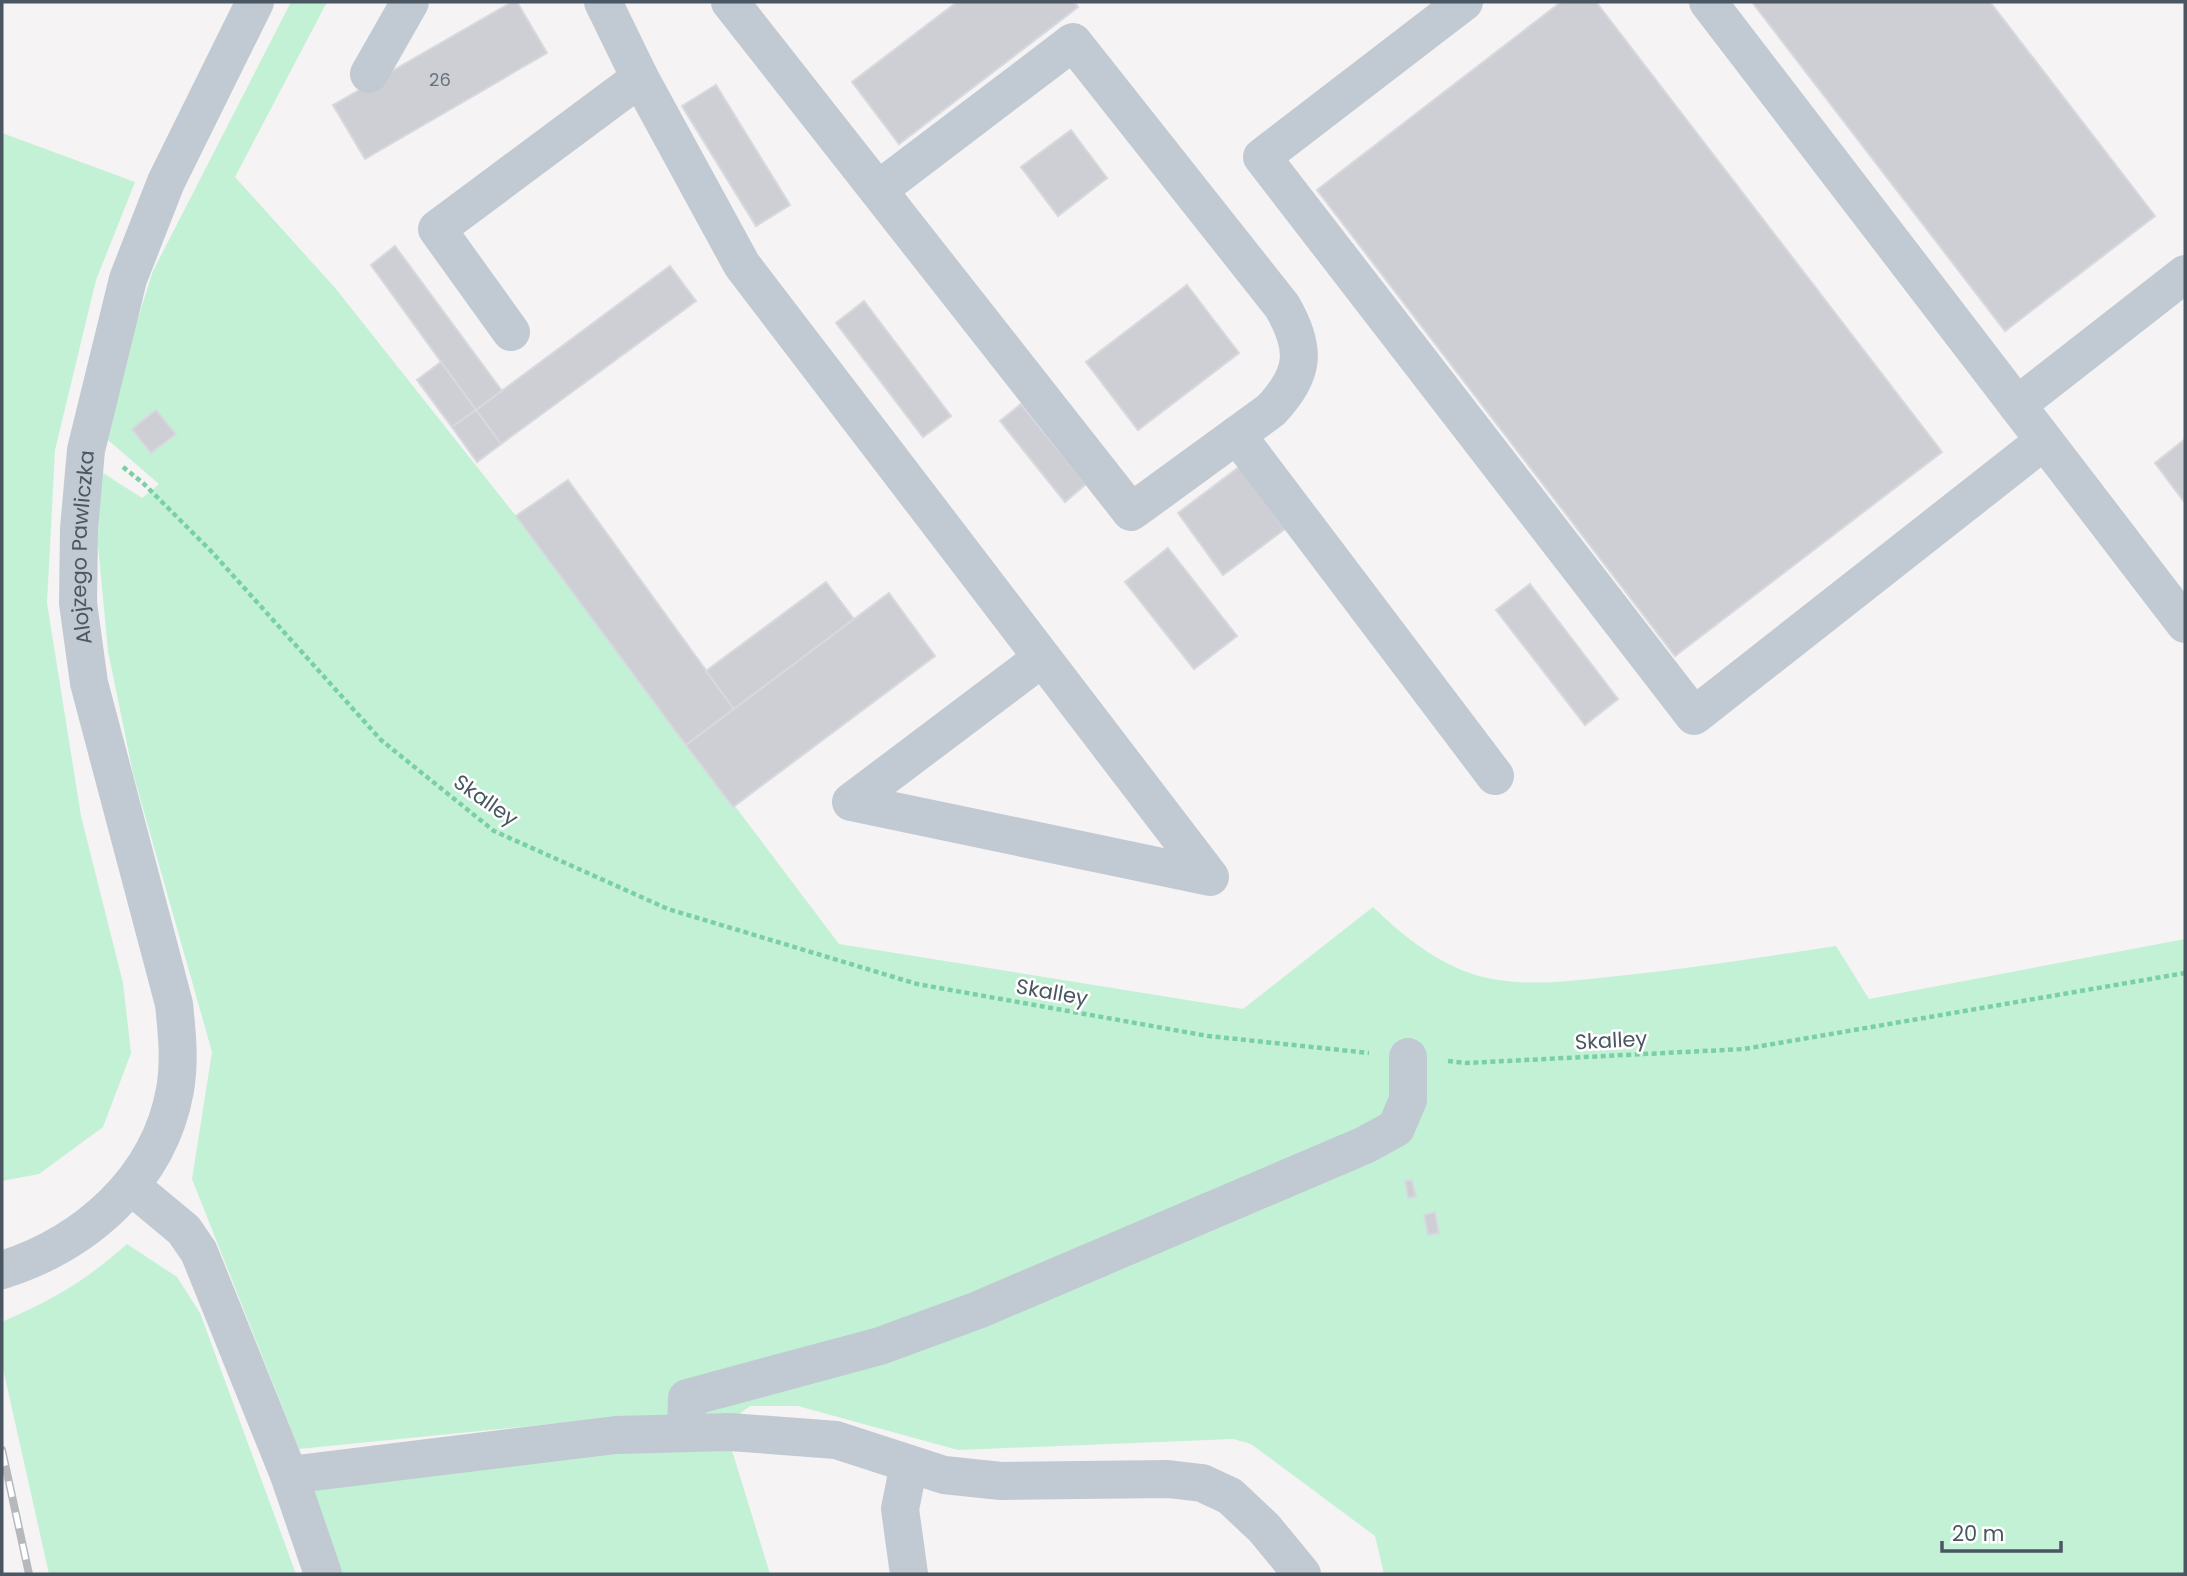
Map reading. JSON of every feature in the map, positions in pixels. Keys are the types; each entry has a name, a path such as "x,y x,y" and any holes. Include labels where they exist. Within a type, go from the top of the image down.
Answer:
{"street":[{"name":"Alojzego Pawliczka","path":"2,1270 33,1260 72,1240 112,1206 131,1186 158,1141 175,1091 177,1038 174,1004 89,683 78,603 86,450 128,279 166,181 255,2"},
{"path":"369,74 410,2"},
{"path":"603,2 640,78 742,265 1210,877 851,802 1042,658"},
{"path":"730,2 1131,512 1271,410 1289,391 1300,360 1298,333 1282,306 1073,42 878,190"},
{"path":"1464,2 1262,157 1694,716 2044,441"},
{"path":"1707,2 2185,624"},
{"path":"511,332 437,229 640,78"},
{"path":"2017,405 2185,274"},
{"path":"1237,435 1495,776"},
{"path":"686,1431 687,1398 880,1346 978,1310 1365,1145 1396,1128 1408,1100 1408,1057"},
{"path":"131,1186 177,1223 199,1252 289,1475 323,1574"},
{"path":"289,1475 616,1435 686,1431 836,1440 944,1475 1001,1481 1168,1479 1202,1483 1230,1496 1264,1528 1302,1574"},
{"path":"909,1464 900,1509 909,1574"}],"path":[{"name":"Skalley","path":"86,450 111,458 143,483 211,551 381,740 494,831 668,909 917,984 1208,1036 1466,1063 1744,1049 2185,973"}],"green space":[{"path":"291,2 327,2 235,177 336,289 516,516 839,944 1243,1009 1373,907 1404,935 1439,959 1483,977 1521,982 1560,982 1700,966 1836,946 1869,999 2185,939 2185,1574 1384,1574 1375,1536 1251,1444 1233,1439 958,1450 798,1406 750,1406 731,1420 730,1444 770,1574 337,1574 305,1490 620,1417 299,1449 192,1179 212,1052 133,773 108,651 97,535 103,473 142,498 159,484 108,440 126,355 153,271"},
{"path":"2,133 135,182 96,280 55,450 47,603 81,816 123,983 131,1053 103,1127 39,1174 2,1181"},
{"path":"127,1244 177,1277 200,1313 296,1574 49,1574 2,1364 2,1322 68,1289"}],"building":[{"path":"512,2 517,2 547,53 365,159 333,105"},
{"path":"957,2 1074,2 1078,7 899,144 852,82"},
{"path":"1561,2 1596,2 1942,452 1675,656 1317,190"},
{"path":"1752,2 1990,2 2155,216 2005,331"},
{"path":"716,85 790,205 756,226 682,106"},
{"path":"1071,130 1107,178 1058,216 1021,167"},
{"path":"395,246 502,391 476,410 371,265"},
{"path":"670,266 696,301 501,444 476,410"},
{"path":"1187,285 1239,353 1138,430 1086,362"},
{"path":"864,301 951,416 923,437 836,323"},
{"path":"441,362 476,410 452,427 417,380"},
{"path":"1021,404 1086,484 1065,502 1000,421"},
{"path":"156,410 176,434 151,453 132,429"},
{"path":"476,410 501,444 477,462 452,427"},
{"path":"2185,439 2185,503 2155,463"},
{"path":"1239,467 1285,529 1223,575 1178,513"},
{"path":"568,480 734,709 686,745 516,516"},
{"path":"1168,548 1237,636 1194,669 1125,582"},
{"path":"826,582 854,619 734,709 706,671"},
{"path":"1530,584 1618,699 1585,725 1496,610"},
{"path":"889,593 935,656 733,807 686,745"},
{"path":"1412,1180 1416,1197 1408,1198 1405,1181"},
{"path":"1435,1212 1439,1233 1428,1235 1424,1215"}],"railway":[{"path":"2,1450 29,1574"}]}
